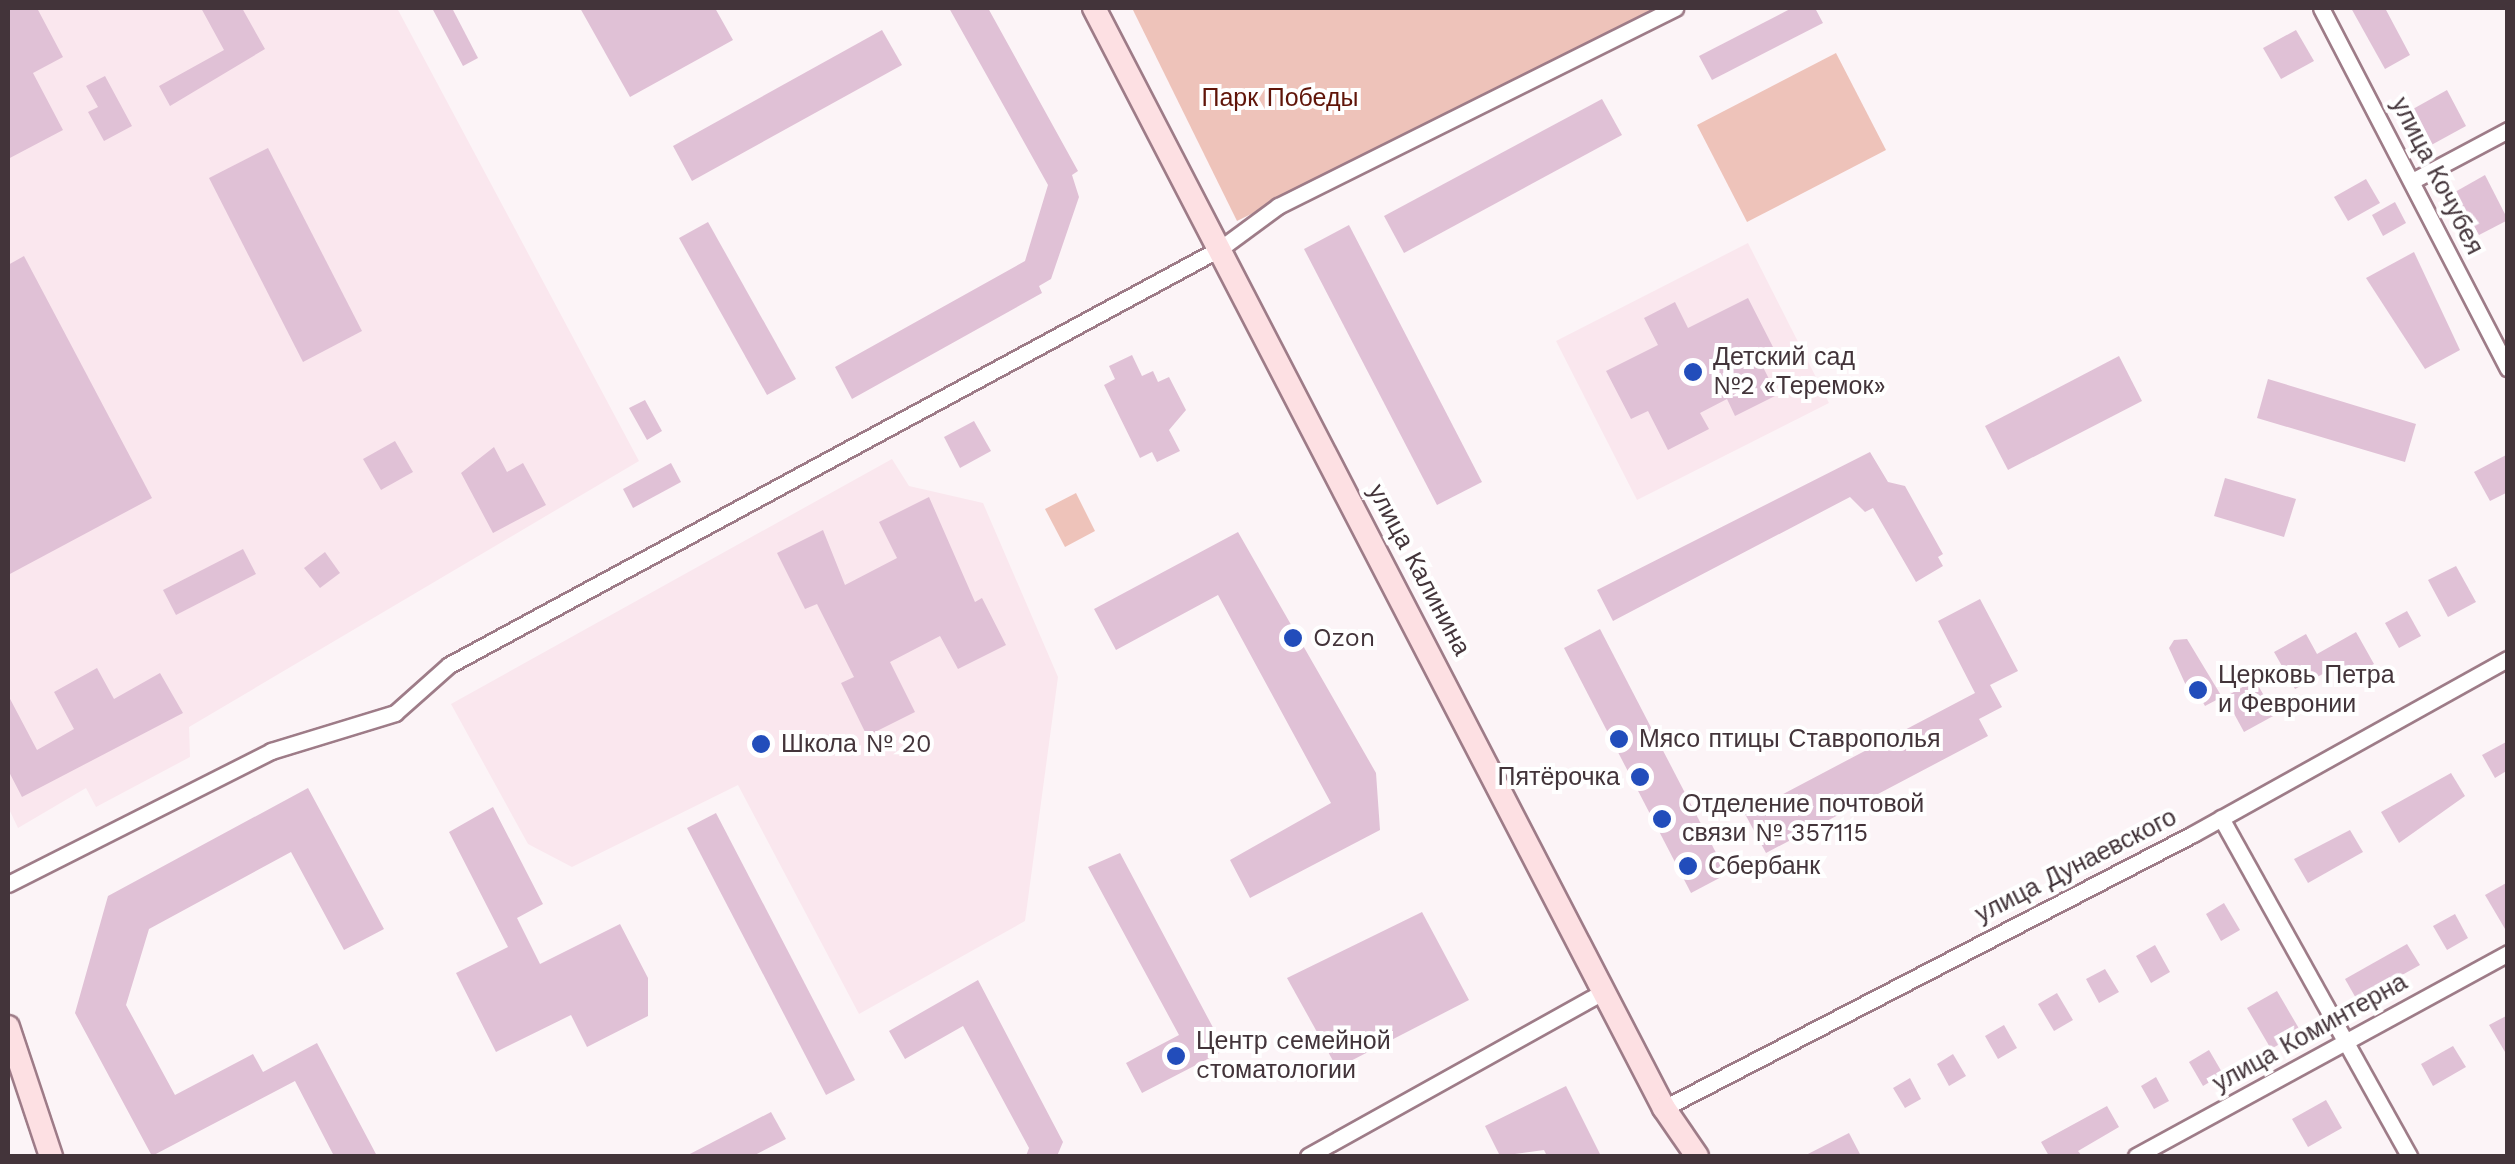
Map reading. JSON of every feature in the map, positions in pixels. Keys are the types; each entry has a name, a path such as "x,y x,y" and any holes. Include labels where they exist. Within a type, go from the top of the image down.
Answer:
{"main road":[{"name":"улица Калинина","path":"1094,8 1664,1108 1698,1156"},
{"path":"8,1027 51,1156"}],"street":[{"path":"8,884 271,750 395,713 449,665 1221,248 1278,206 1676,8"},
{"name":"улица Кочубея","path":"2321,8 2508,368"},
{"path":"2412,181 2508,130"},
{"name":"улица Дунаевского","path":"1664,1108 2220,818 2508,660"},
{"path":"2220,818 2409,1156"},
{"name":"улица Коминтерна","path":"2136,1156 2508,953"},
{"path":"1308,1156 1604,991"}],"shaded area":[{"path":"8,8 397,8 639,461 189,727 190,757 96,807 86,788 18,828 8,807"},
{"name":"Детский сад №2 «Теремок»","path":"1748,243 1829,403 1637,500 1556,341"},
{"name":"Школа № 20","path":"892,459 909,486 983,503 1058,677 1025,921 859,1014 738,785 572,867 528,844 451,704"}],"green space":[{"name":"Парк Победы","path":"1132,8 1669,8 1237,221"},
{"path":"1836,53 1886,150 1747,222 1697,125"},
{"path":"1076,493 1095,531 1065,547 1045,509"}],"building":[{"path":"8,8 37,8 63,57 33,73 63,130 8,159"},
{"path":"201,8 242,8 265,49 170,106 159,86 224,50"},
{"path":"432,8 452,8 478,58 463,66"},
{"path":"580,8 715,8 733,40 630,97"},
{"path":"949,8 988,8 1078,171 1072,175 1079,197 1051,279 1039,286 1042,293 852,399 835,367 1025,261 1048,185"},
{"path":"1792,8 1815,8 1823,23 1712,80 1699,56"},
{"path":"2351,8 2385,8 2410,55 2385,69"},
{"path":"882,30 902,65 692,181 673,146"},
{"path":"2296,30 2314,61 2281,79 2263,48"},
{"path":"105,76 132,126 104,141 88,112 98,107 86,86"},
{"path":"2447,90 2466,126 2424,149 2404,114"},
{"path":"1602,99 1622,135 1404,253 1384,216"},
{"path":"268,148 362,331 303,362 209,178"},
{"path":"2485,175 2508,220 2479,235 2455,192"},
{"path":"2366,179 2380,203 2348,221 2334,197"},
{"path":"2395,202 2406,223 2383,236 2372,215"},
{"path":"708,222 796,379 767,395 679,238"},
{"path":"1349,225 1482,482 1437,505 1304,249"},
{"path":"2414,252 2460,350 2425,369 2366,278"},
{"path":"24,256 152,498 8,575 8,265"},
{"path":"1748,298 1773,347 1757,355 1777,395 1735,416 1727,399 1700,413 1709,429 1668,450 1648,411 1631,419 1606,371 1658,345 1644,318 1675,302 1688,328"},
{"path":"1132,355 1142,376 1153,371 1158,382 1169,377 1186,410 1169,430 1180,451 1157,462 1152,452 1140,458 1104,385 1115,379 1109,366"},
{"path":"2119,356 2142,401 2008,470 1985,426"},
{"path":"2268,379 2416,424 2405,462 2257,418"},
{"path":"645,400 662,431 647,440 629,408"},
{"path":"974,421 991,451 960,468 944,437"},
{"path":"395,441 413,472 381,490 363,459"},
{"path":"494,447 507,472 523,463 546,505 493,533 461,473"},
{"path":"1870,452 1888,482 1905,486 1943,554 1938,557 1943,566 1916,582 1873,508 1865,512 1850,497 1613,621 1597,590"},
{"path":"2508,454 2508,492 2490,501 2474,472"},
{"path":"671,463 681,482 633,508 623,489"},
{"path":"2225,478 2296,499 2284,537 2214,516"},
{"path":"929,497 975,602 982,598 1006,645 958,669 940,636 890,662 915,712 867,736 841,683 854,677 817,604 805,609 777,553 823,530 845,585 897,558 879,522"},
{"path":"1238,532 1376,773 1380,830 1250,898 1230,860 1331,803 1218,595 1116,650 1094,609"},
{"path":"243,549 256,574 176,615 163,590"},
{"path":"325,552 340,573 320,588 304,568"},
{"path":"2456,566 2476,602 2448,617 2428,580"},
{"path":"1980,599 2018,671 1990,685 2002,707 1979,719 1988,736 1766,853 1745,814 1975,693 1938,621"},
{"path":"2407,611 2421,636 2399,648 2385,623"},
{"path":"1600,629 1727,874 1691,893 1564,648"},
{"path":"2356,632 2374,664 2351,676 2343,663 2295,689 2274,652 2306,634 2317,654"},
{"path":"2187,639 2222,697 2205,706 2200,697 2193,701 2169,648 2174,640"},
{"path":"97,668 114,699 160,673 183,713 22,797 8,770 8,695 37,750 74,729 54,692"},
{"path":"2255,680 2275,715 2244,732 2225,697"},
{"path":"2508,741 2508,770 2495,778 2482,755"},
{"path":"2451,773 2465,796 2399,843 2381,812"},
{"path":"308,788 384,929 344,950 291,852 149,929 126,1005 175,1095 253,1054 263,1072 317,1043 377,1156 334,1156 295,1081 152,1156 75,1013 108,896"},
{"path":"493,807 543,904 517,918 540,964 620,924 648,978 648,1016 587,1047 571,1015 496,1052 456,973 508,947 449,832"},
{"path":"716,813 855,1080 826,1095 687,828"},
{"path":"2350,830 2363,852 2308,883 2294,859"},
{"path":"1120,853 1225,1050 1142,1093 1126,1063 1179,1035 1088,867"},
{"path":"2508,882 2508,934 2485,895"},
{"path":"2224,903 2240,930 2221,941 2206,914"},
{"path":"1422,912 1469,1000 1337,1068 1287,978"},
{"path":"2455,914 2468,938 2447,950 2433,926"},
{"path":"2407,944 2420,965 2357,1000 2345,979"},
{"path":"2155,945 2170,972 2151,983 2136,956"},
{"path":"2105,969 2119,992 2099,1003 2086,979"},
{"path":"978,980 1063,1142 1057,1156 1026,1156 1029,1148 963,1026 905,1059 889,1031"},
{"path":"2277,991 2301,1032 2271,1049 2247,1008"},
{"path":"2057,993 2073,1020 2054,1031 2038,1004"},
{"path":"2508,1015 2508,1057 2489,1025"},
{"path":"2004,1025 2017,1048 1998,1059 1985,1036"},
{"path":"2453,1046 2466,1067 2433,1086 2421,1064"},
{"path":"2209,1050 2223,1074 2203,1086 2189,1062"},
{"path":"1953,1054 1966,1076 1949,1086 1937,1064"},
{"path":"2156,1077 2169,1101 2154,1109 2141,1086"},
{"path":"1910,1078 1921,1099 1905,1108 1893,1088"},
{"path":"1566,1086 1601,1156 1547,1156 1544,1150 1500,1156 1485,1126"},
{"path":"2326,1100 2342,1128 2308,1147 2292,1119"},
{"path":"2107,1106 2119,1127 2078,1151 2082,1156 2049,1156 2041,1142"},
{"path":"771,1112 786,1139 753,1156 686,1156"},
{"path":"1849,1133 1861,1156 1804,1156"}],"place":[{"name":"Детский сад №2 «Теремок»","path":"1693,372"},
{"name":"Ozon","path":"1293,638"},
{"name":"Церковь Петра и Февронии","path":"2198,690"},
{"name":"Мясо птицы Ставрополья","path":"1619,739"},
{"name":"Школа № 20","path":"761,744"},
{"name":"Пятёрочка","path":"1640,777"},
{"name":"Отделение почтовой связи № 357115","path":"1662,819"},
{"name":"Сбербанк","path":"1688,866"},
{"name":"Центр cемейной cтоматологии","path":"1176,1056"}]}
